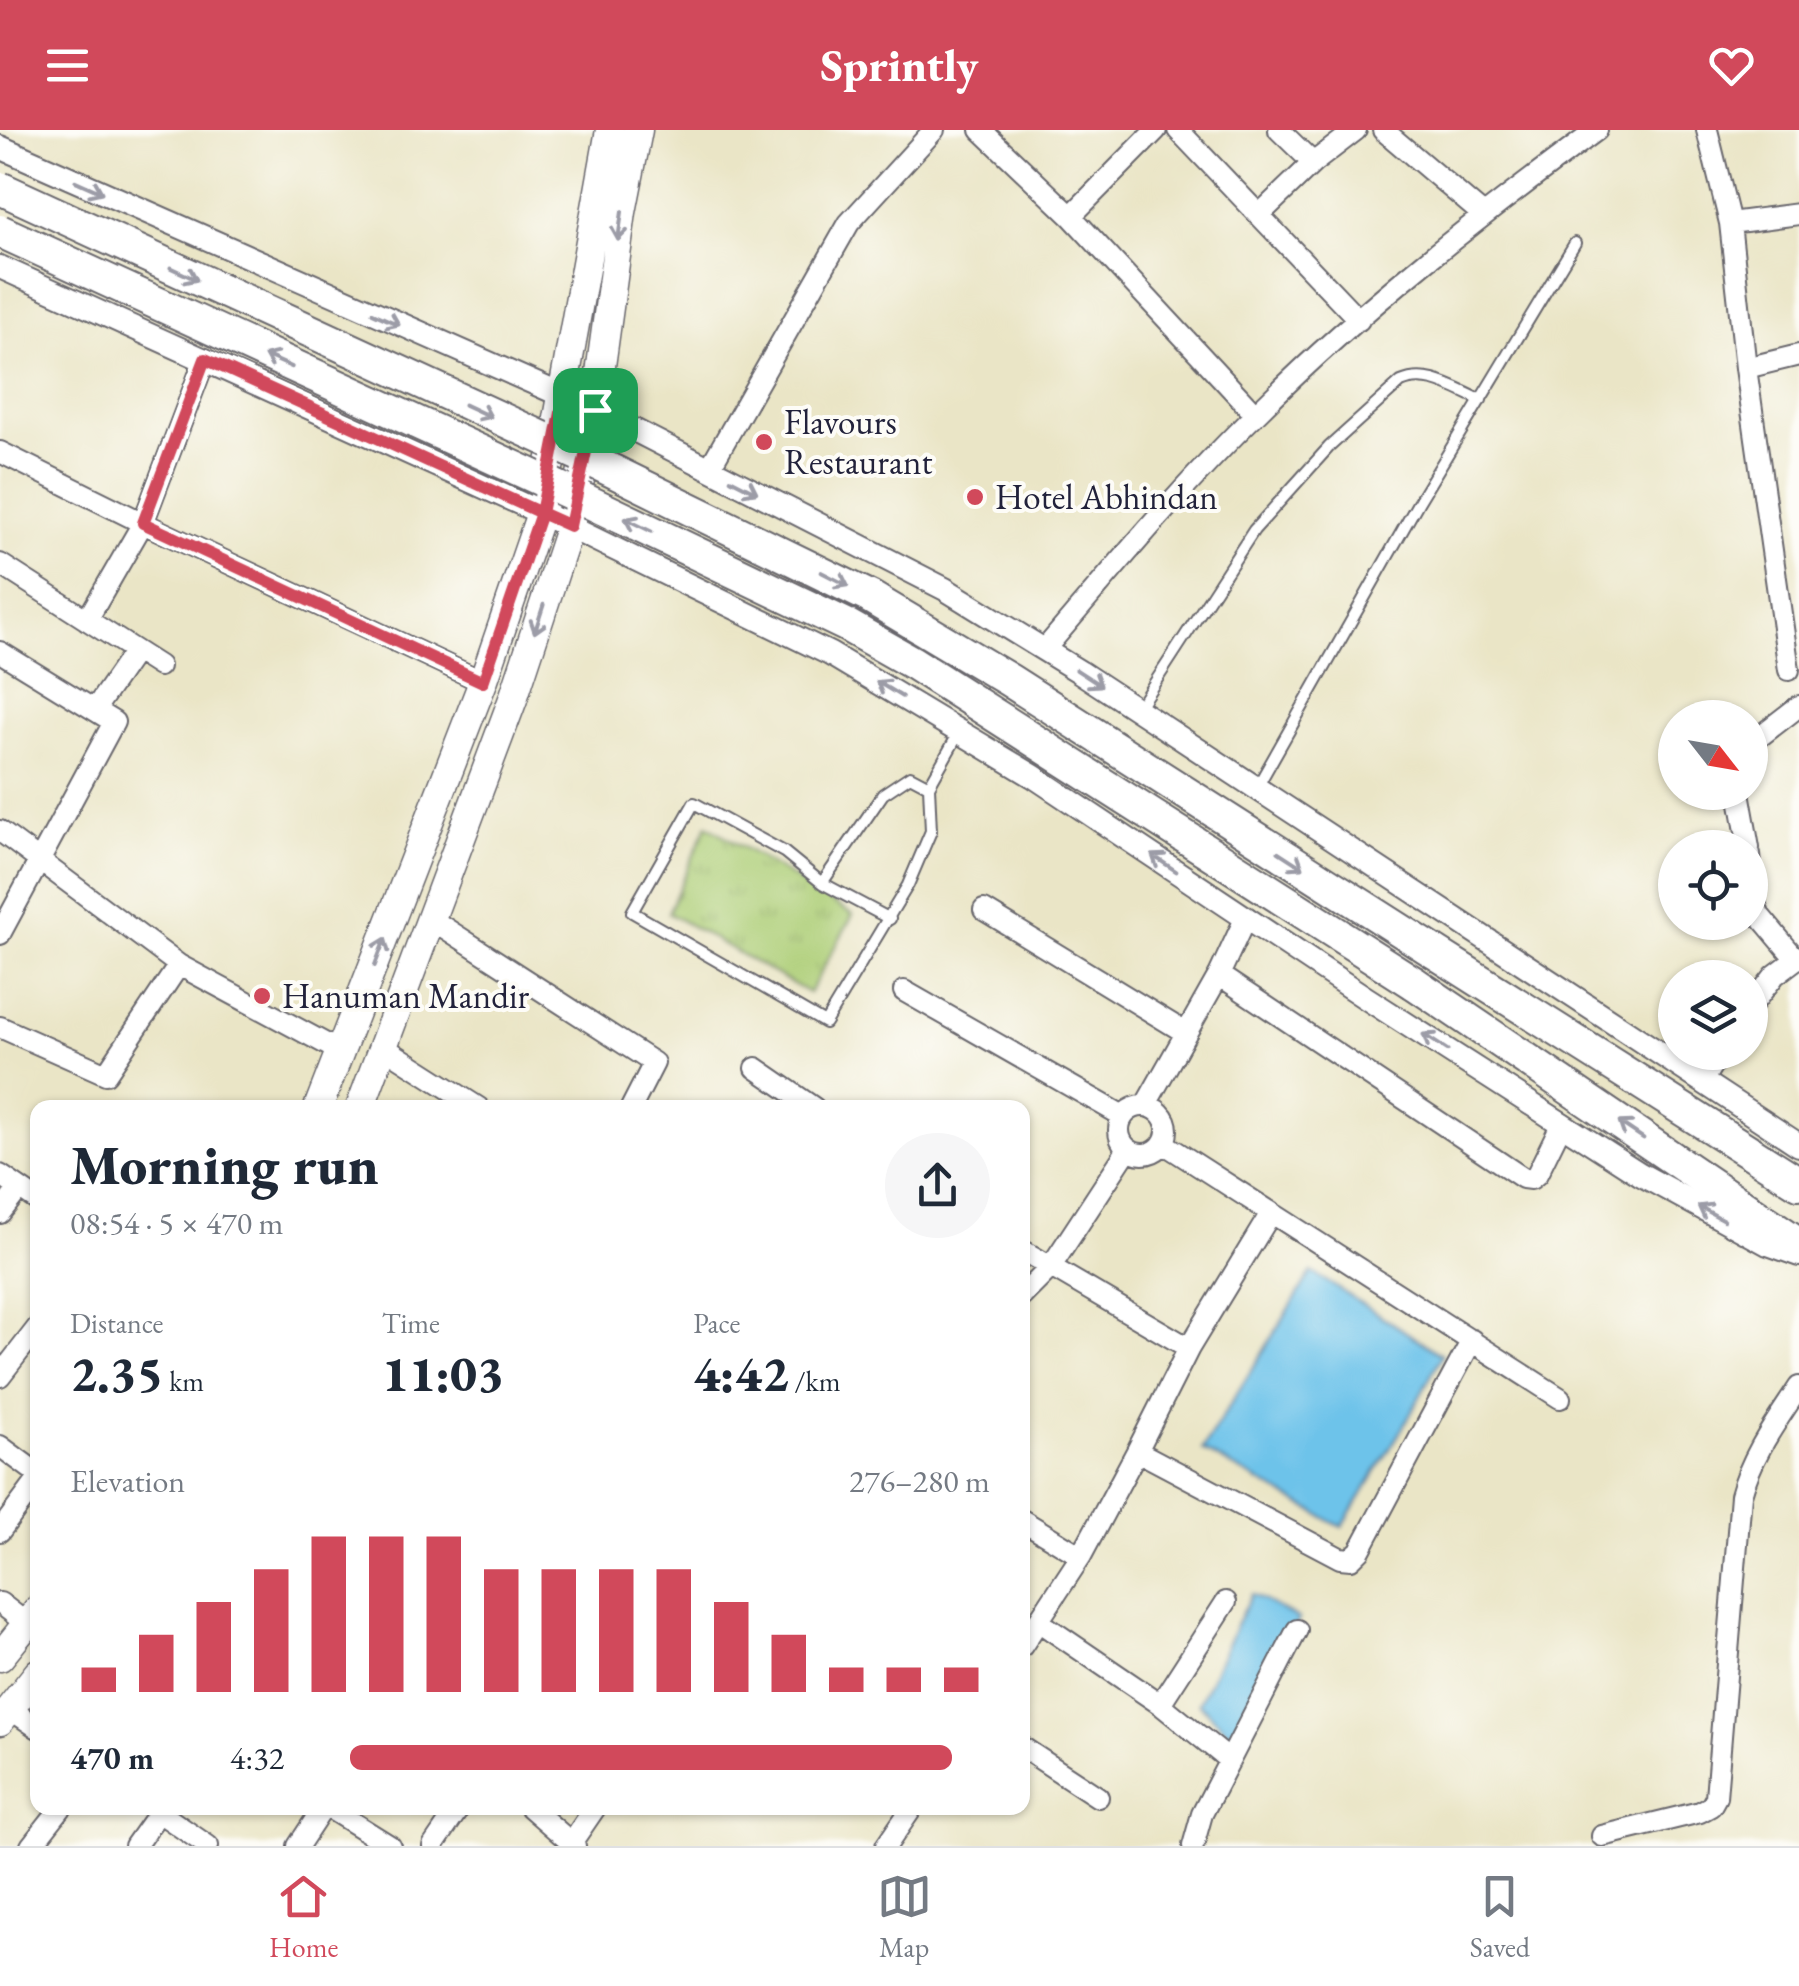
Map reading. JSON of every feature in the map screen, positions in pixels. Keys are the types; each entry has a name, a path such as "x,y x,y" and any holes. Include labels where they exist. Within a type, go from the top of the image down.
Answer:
{"highway":[{"path":"0,188 582,456 870,597 1009,680 1799,1182"},
{"path":"0,231 581,498 846,625 927,672 1414,983 1799,1244"}],"main road":[{"path":"321,1100 483,682 541,513 610,130"},
{"path":"363,1100 512,699 570,526 595,410 622,212 638,130"},
{"path":"0,1657 30,1620"},
{"path":"5,1715 30,1684"}],"street":[{"path":"709,469 849,223 934,130"},
{"path":"982,130 1071,216 1255,414"},
{"path":"1071,216 1156,130"},
{"path":"1178,130 1359,320"},
{"path":"1280,130 1313,163"},
{"path":"1259,215 1313,163 1356,130"},
{"path":"1383,130 1482,214"},
{"path":"1044,650 1131,548 1255,414 1482,214 1597,130"},
{"path":"1707,130 1730,222 1746,368 1790,608 1789,670"},
{"path":"0,148 595,410 945,589 1137,710 1799,1145"},
{"path":"1730,222 1799,214"},
{"path":"0,267 570,526 830,654 960,732 1640,1174 1768,1244 1799,1255"},
{"path":"1746,368 1799,355"},
{"path":"88,620 143,523 205,359"},
{"path":"1,453 483,682"},
{"path":"0,564 159,666"},
{"path":"96,709 135,651"},
{"path":"0,652 114,722 0,934"},
{"path":"1768,730 1799,706"},
{"path":"0,830 179,965 342,1052"},
{"path":"984,910 1186,1033"},
{"path":"1145,1106 1220,975 1246,918"},
{"path":"431,919 654,1064 635,1100"},
{"path":"1768,925 1797,958 1768,984"},
{"path":"0,1026 106,1074 179,965"},
{"path":"1220,975 1523,1178 1531,1180 1537,1174 1562,1124"},
{"path":"904,991 1123,1116"},
{"path":"385,1048 466,1100"},
{"path":"756,1068 802,1100"},
{"path":"1702,1081 1709,1070"},
{"path":"1145,1106 1161,1115 1167,1134 1163,1143 1147,1154 1128,1150 1119,1134 1123,1116 1145,1106"},
{"path":"1163,1143 1560,1398"},
{"path":"1030,1288 1050,1268 1128,1150"},
{"path":"0,1175 30,1196"},
{"path":"0,1213 19,1189"},
{"path":"1030,1634 1081,1556 1189,1348 1271,1213"},
{"path":"1030,1255 1189,1348"},
{"path":"0,1376 30,1337"},
{"path":"1137,1451 1340,1558 1351,1559 1360,1550 1472,1340"},
{"path":"1602,1836 1700,1812 1711,1806 1716,1797 1741,1494 1759,1449 1799,1387"},
{"path":"0,1446 30,1470"},
{"path":"0,1531 30,1488"},
{"path":"1030,1525 1081,1556"},
{"path":"1160,1704 1226,1602"},
{"path":"0,1603 30,1616"},
{"path":"1038,1621 1160,1704 1229,1760"},
{"path":"1192,1846 1202,1814 1298,1630"},
{"path":"5,1715 30,1725"},
{"path":"1030,1752 1098,1797"},
{"path":"31,1846 55,1815"},
{"path":"136,1846 153,1815"},
{"path":"163,1815 208,1846"},
{"path":"298,1846 321,1815"},
{"path":"338,1815 390,1846"},
{"path":"433,1846 454,1815"},
{"path":"539,1815 572,1845 591,1815"},
{"path":"886,1846 907,1815"}],"lane":[{"path":"1255,790 1575,243"},
{"path":"1137,710 1254,530 1329,447 1401,382 1426,377 1481,400"},
{"path":"890,919 822,883 784,852 694,804 632,912 825,1023 890,919 931,831 929,786 960,732"},
{"path":"822,883 883,794 910,776 929,786"}],"green space":[{"path":"707,825 853,915 809,993 668,913"}],"water":[{"path":"1312,1272 1442,1355 1342,1527 1202,1450"},
{"path":"1251,1594 1299,1619 1281,1658 1232,1736 1199,1703"}],"place":[{"name":"Flavours Restaurant","path":"764,442"},
{"name":"Hotel Abhindan","path":"975,497"},
{"name":"Hanuman Mandir","path":"262,996"}],"route":[{"path":"595,410 564,398 541,513 205,359 143,523 483,682 541,513 570,526 595,410"}]}
